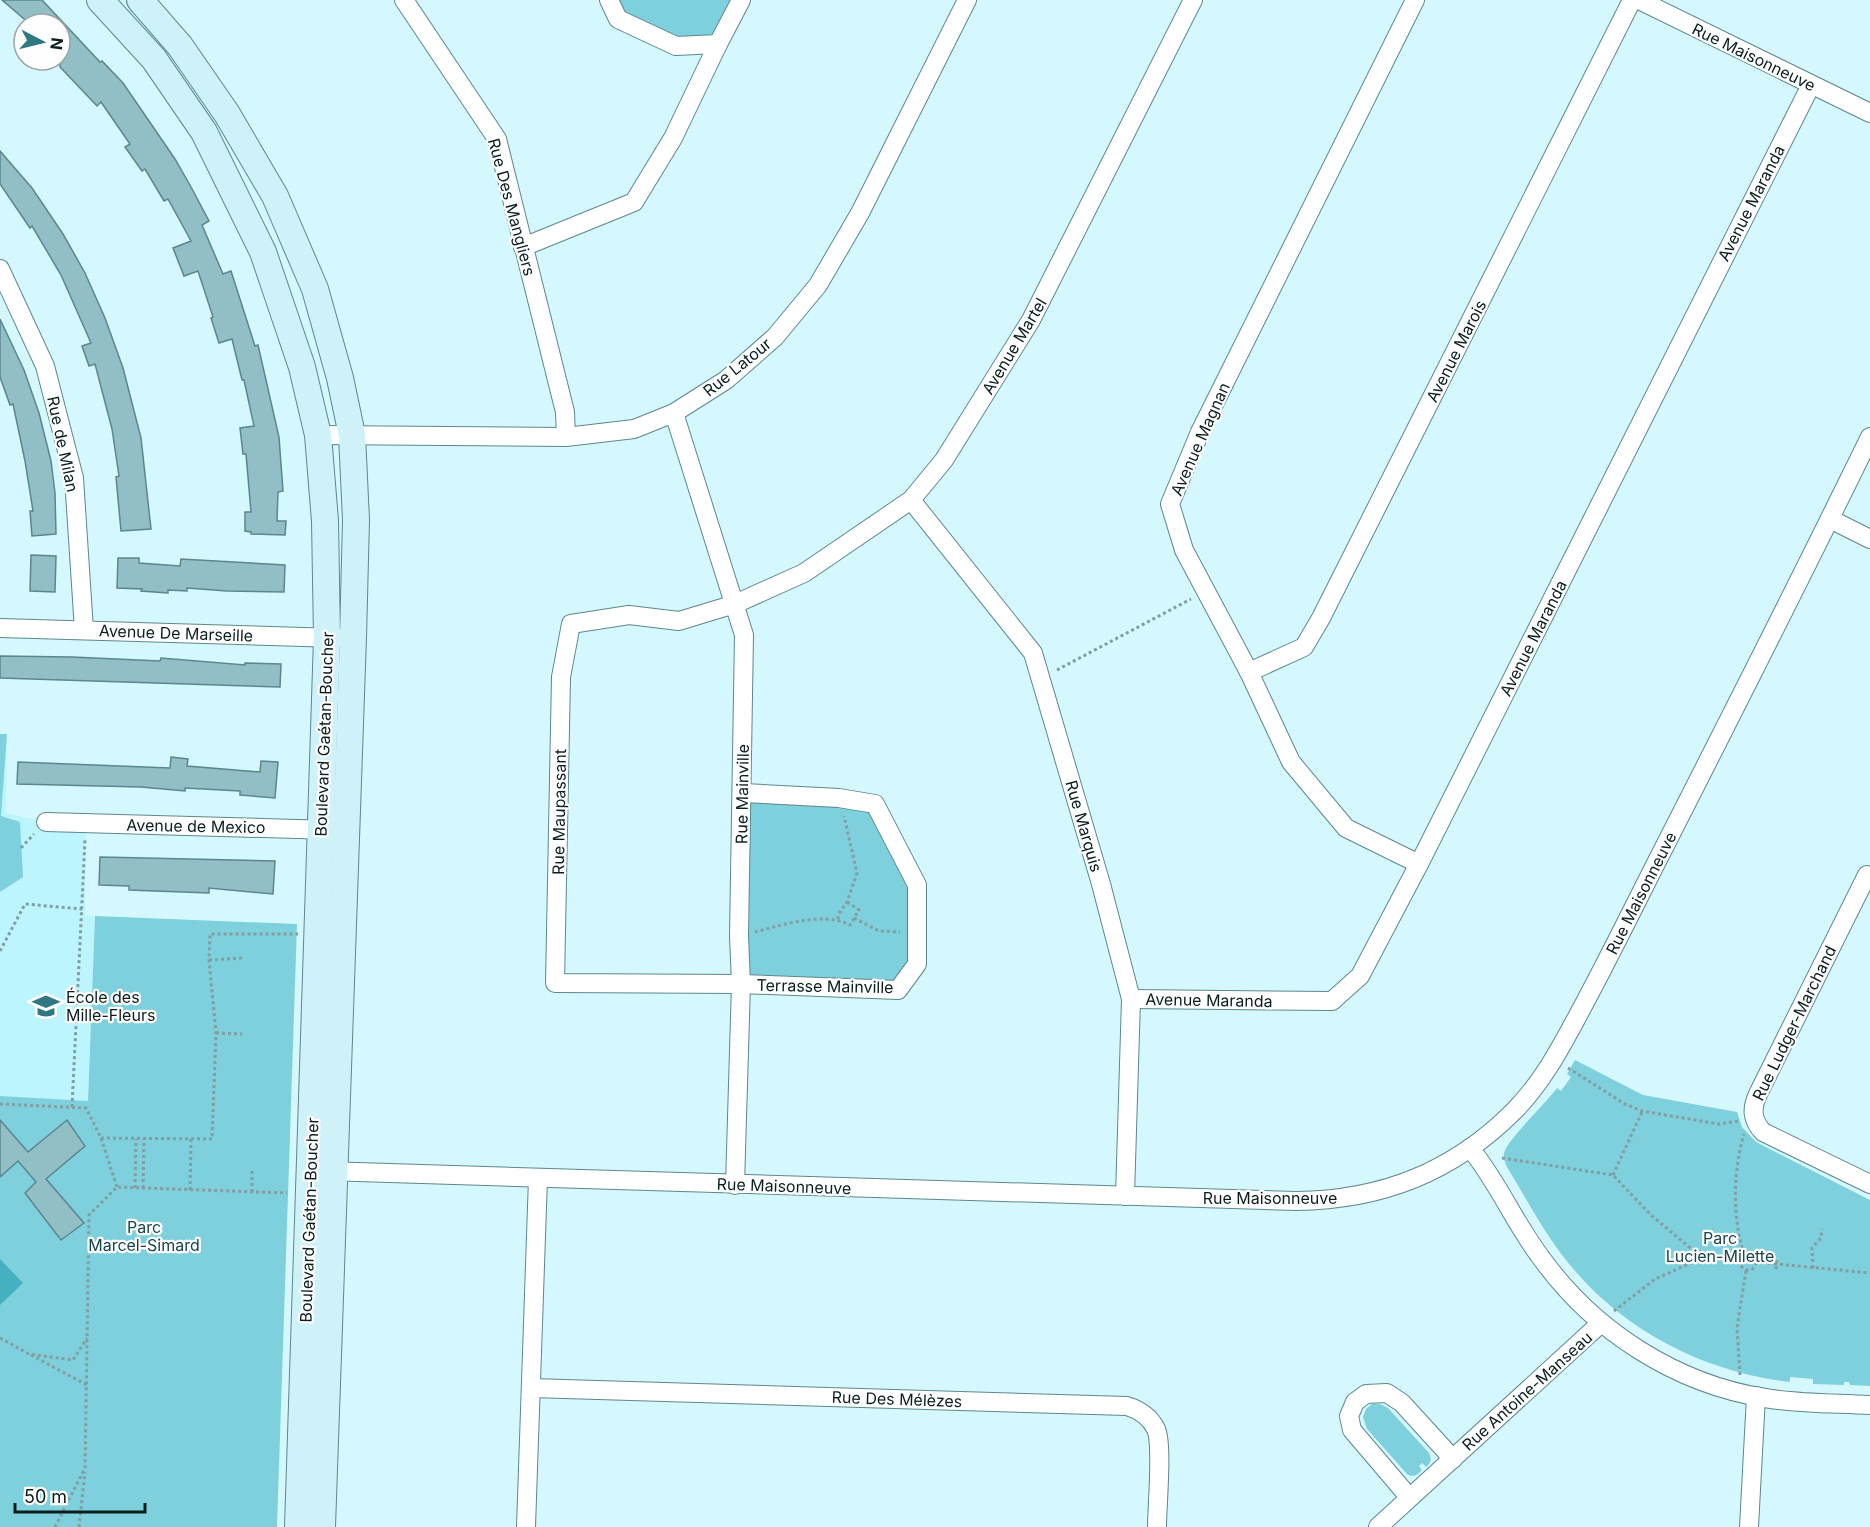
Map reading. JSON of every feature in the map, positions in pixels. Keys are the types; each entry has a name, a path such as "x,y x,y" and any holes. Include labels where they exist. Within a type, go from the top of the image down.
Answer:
{"street":[{"name":"Boulevard Gaétan-Boucher","path":"100,0 154,58 204,132 263,252 302,367 318,435 326,521 327,638 334,830 323,1171 298,1527"},
{"name":"Boulevard Gaétan-Boucher","path":"140,0 180,46 227,114 275,196 315,289 340,378 352,435 356,520 353,638 334,830 318,934 323,1171 322,1527"},
{"name":"Rue Des Mangliers","path":"405,0 497,139 565,412 566,437"},
{"path":"609,0 618,19 676,46 718,44"},
{"path":"523,247 633,202 673,138 741,0"},
{"name":"Rue Latour","path":"318,435 566,437 634,429 674,413 726,380 775,337 818,285 860,213 967,0"},
{"name":"Avenue Martel","path":"735,604 804,573 911,500 944,460 1031,320 1193,0"},
{"name":"Avenue Magnan","path":"1415,0 1200,432 1170,504 1184,550 1250,672 1291,762 1346,828 1419,864"},
{"name":"Avenue Marois","path":"1250,672 1304,647 1321,618 1632,0"},
{"name":"Rue Maisonneuve","path":"1639,0 1870,113"},
{"name":"Avenue Maranda","path":"1131,999 1332,1001 1360,976 1419,864 1811,85"},
{"name":"Rue de Milan","path":"0,269 45,366 74,478 84,630"},
{"name":"Rue Mainville","path":"674,413 744,635 739,936 741,984 735,1185"},
{"name":"Rue Maisonneuve","path":"323,1171 1296,1201 1345,1198 1377,1192 1408,1182 1449,1162 1495,1129 1519,1106 1559,1050 1616,943 1870,438"},
{"name":"Rue Marquis","path":"911,500 1033,653 1101,885 1131,999 1125,1196"},
{"path":"1830,519 1870,539"},
{"name":"Rue Maupassant","path":"735,604 679,621 629,615 571,624 561,677 555,983 741,984"},
{"name":"Avenue De Marseille","path":"0,628 353,638"},
{"name":"Terrasse Mainville","path":"741,984 898,990 917,964 916,885 875,804 839,798 743,793"},
{"name":"Avenue de Mexico","path":"46,822 334,830"},
{"name":"Rue Ludger-Marchand","path":"1870,876 1867,875 1753,1108 1754,1119 1763,1132 1870,1184"},
{"path":"1470,1148 1489,1173 1543,1261 1569,1293 1608,1317 1636,1348 1684,1373 1723,1388 1756,1396 1787,1401 1870,1404"},
{"path":"526,1527 538,1178"},
{"name":"Rue Antoine-Manseau","path":"1378,1527 1608,1317"},
{"name":"Rue Des Mélèzes","path":"531,1388 1127,1406 1139,1410 1149,1418 1158,1434 1157,1527"},
{"name":"Rue Antoine-Manseau","path":"1409,1497 1352,1430 1349,1420 1350,1411 1359,1399 1373,1392 1392,1394 1453,1459"},
{"path":"1749,1527 1756,1396"}],"path":[{"path":"1040,679 1206,591"},
{"path":"838,919 838,915 847,902 857,873 839,798"},
{"path":"72,1107 86,824"},
{"path":"739,936 794,922 838,919 850,925 860,910 847,902"},
{"path":"1,947 25,904 82,909"},
{"path":"854,918 879,932 917,933"},
{"path":"101,1138 212,1139 216,1033 209,960 210,934 318,934"},
{"path":"209,960 244,958"},
{"path":"216,1033 242,1034"},
{"path":"1568,1068 1625,1104 1642,1111 1719,1124 1739,1121"},
{"path":"0,1104 86,1108 101,1138 117,1187"},
{"path":"1613,1175 1642,1111"},
{"path":"1745,1133 1738,1167 1736,1194 1738,1230 1744,1254 1740,1261 1746,1270"},
{"path":"135,1188 136,1138"},
{"path":"143,1188 144,1138"},
{"path":"190,1190 191,1139"},
{"path":"1502,1158 1613,1175 1664,1227 1689,1247 1704,1254 1740,1261"},
{"path":"252,1168 252,1192"},
{"path":"79,1527 85,1468 89,1215 117,1187 289,1193 291,1190"},
{"path":"1813,1268 1812,1248 1821,1238 1822,1229"},
{"path":"1608,1317 1655,1279 1700,1259 1704,1254"},
{"path":"1744,1254 1753,1255 1756,1262 1754,1267 1746,1270"},
{"path":"1776,1266 1777,1258"},
{"path":"1756,1262 1776,1266 1870,1273"},
{"path":"1740,1375 1737,1328 1746,1270"},
{"path":"29,1354 73,1360 88,1337"},
{"path":"0,1338 87,1385"},
{"path":"55,1527 85,1468"}],"shaded area":[{"name":"École des Mille-Fleurs","path":"0,734 7,734 6,813 46,822 86,824 85,915 95,916 88,1101 0,1096"},
{"path":"0,1259 23,1283 0,1305"}],"green space":[{"path":"609,0 741,0 718,44 676,46 618,19"},
{"path":"0,734 7,734 1,816 20,822 23,877 0,892"},
{"path":"743,793 875,804 917,885 917,964 898,990 741,984"},
{"name":"Parc Marcel-Simard","path":"95,916 297,924 277,1527 0,1527 0,1096 88,1101"},
{"name":"Parc Lucien-Milette","path":"1575,1060 1643,1095 1737,1112 1742,1127 1756,1142 1870,1200 1870,1386 1850,1385 1849,1382 1844,1382 1844,1385 1813,1384 1813,1379 1790,1377 1790,1382 1758,1377 1695,1357 1638,1326 1588,1285 1550,1238 1507,1167 1504,1157 1507,1147 1519,1130 1557,1088 1561,1091 1571,1077 1567,1074"},
{"path":"1372,1404 1380,1404 1388,1408 1429,1453 1430,1462 1426,1467 1422,1463 1419,1466 1422,1470 1417,1475 1407,1474 1367,1429 1363,1417 1366,1409"}],"building":[{"path":"2,0 42,0 53,12 16,12"},
{"path":"72,32 123,83 175,159 209,221 202,225 223,274 231,271 255,346 258,345 279,437 283,491 278,492 277,521 286,521 285,535 251,534 245,531 245,512 251,512 246,454 243,454 240,428 254,426 232,339 219,343 198,271 184,276 173,248 191,241 168,199 164,201 145,169 142,171 125,147 130,144 101,102 97,106 65,72 72,72"},
{"path":"0,151 32,188 63,234 85,273 105,318 123,368 141,438 151,529 121,531 116,477 119,476 112,429 95,364 89,366 82,346 91,343 61,275 32,226 30,228 0,184"},
{"path":"0,319 24,370 39,413 51,461 55,493 56,534 32,536 30,511 33,511 25,461 13,404 10,405 0,377"},
{"path":"31,555 56,556 55,592 30,591"},
{"path":"118,558 139,558 139,563 180,566 181,559 285,565 284,592 187,588 187,591 168,590 168,593 117,588"},
{"path":"0,656 160,661 161,658 245,665 245,663 281,664 280,687 0,678"},
{"path":"171,757 188,759 187,766 260,772 261,761 278,762 275,798 240,795 240,791 185,788 185,791 141,787 17,784 18,762 170,768"},
{"path":"100,857 275,861 273,894 209,888 209,893 129,890 129,886 99,885"},
{"path":"0,1120 28,1152 67,1120 85,1146 46,1179 84,1223 61,1240 25,1193 36,1182 18,1161 0,1177"}],"place":[{"name":"École des Mille-Fleurs","path":"46,1006"}]}
